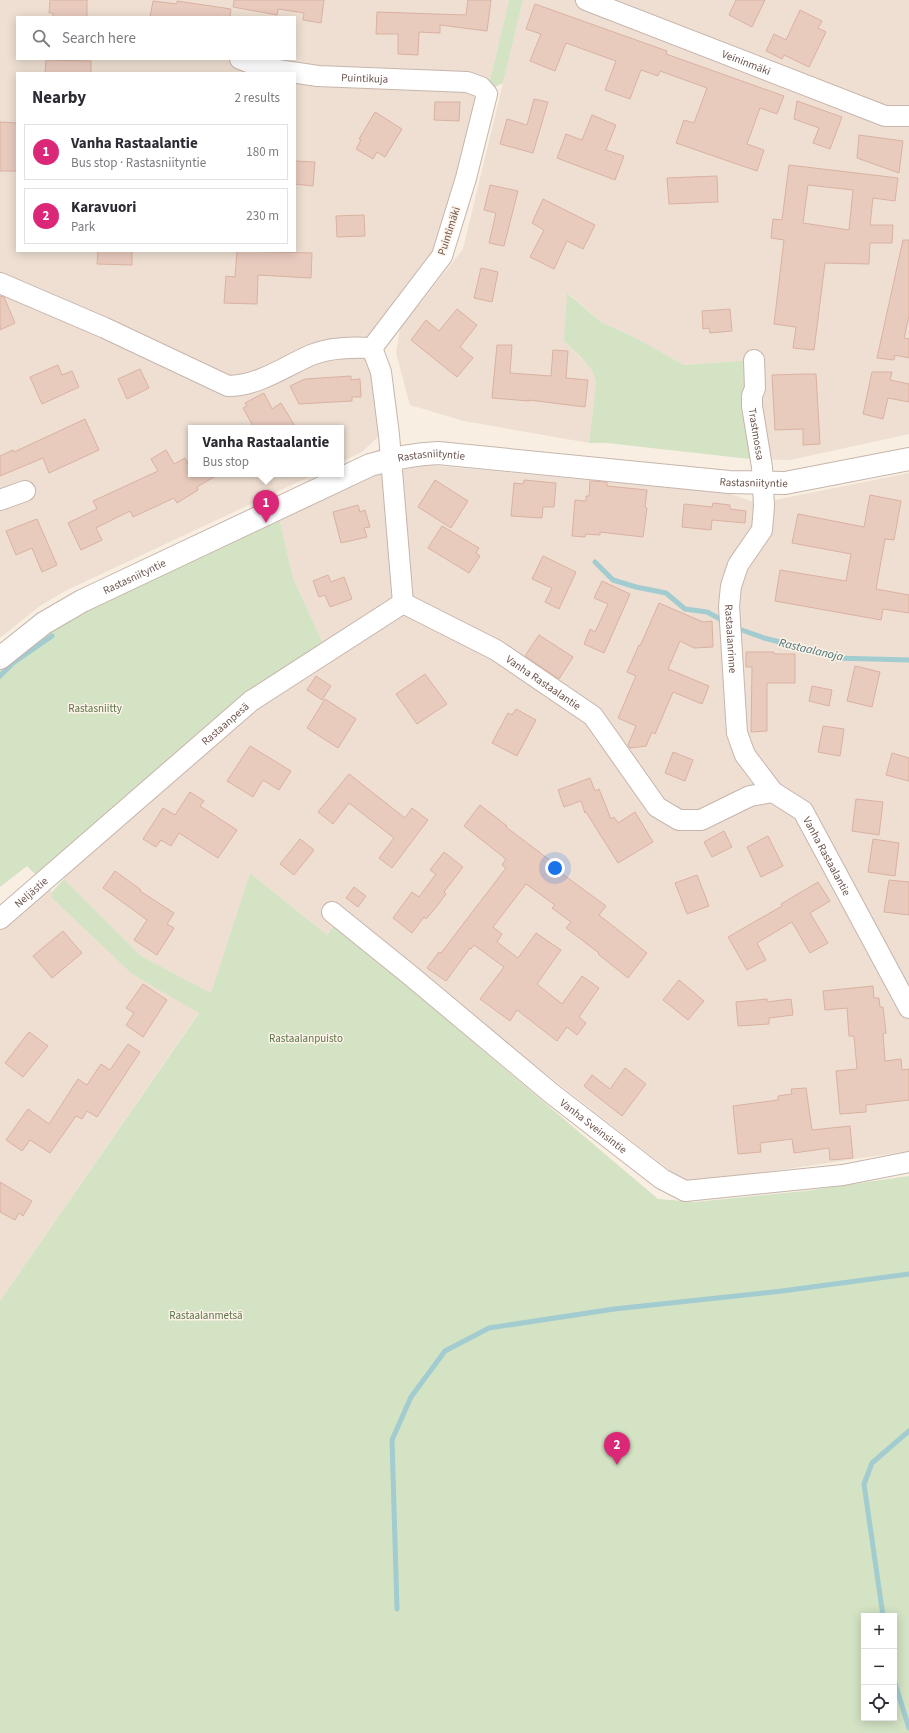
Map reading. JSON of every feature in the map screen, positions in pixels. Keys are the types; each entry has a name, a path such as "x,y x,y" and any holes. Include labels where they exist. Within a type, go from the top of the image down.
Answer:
{"street":[{"name":"Veininmäki","path":"586,0 885,116 909,116"},
{"name":"Puintikuja","path":"243,60 264,68 291,72"},
{"name":"Puintikuja","path":"296,73 318,76 467,82 481,87 487,94"},
{"name":"Puintimäki","path":"372,348 442,256 466,178 487,94"},
{"path":"0,283 105,328 228,386 242,386 312,355 346,347 372,348 381,372 391,459 403,602"},
{"name":"Trastmossa","path":"754,360 755,388 752,396 752,406 764,484"},
{"name":"Rastasniityntie","path":"0,658 44,623 82,601 370,465 413,454 438,453 729,482 764,484 786,483 909,458"},
{"name":"Rastaalanrinne","path":"764,484 762,530 738,565 731,586 729,606 737,733 745,755 773,792"},
{"path":"0,500 25,491"},
{"name":"Vanha Rastaalantie","path":"403,602 496,650 593,716 656,807 679,820 701,820 750,796 773,792 802,811 909,1008"},
{"name":"Rastaanpesä","path":"62,866 251,701 403,602"},
{"name":"Neljästie","path":"0,919 62,866"},
{"name":"Vanha Sveinsintie","path":"332,912 551,1093 662,1179 685,1192 843,1175 909,1162"}],"shaded area":[{"path":"0,0 509,0 486,99 442,256 372,348 380,435 362,452 344,461 344,425 188,425 188,477 309,477 65,591 40,606 0,638"},
{"path":"523,0 909,0 909,434 790,460 750,459 749,444 754,360 684,365 636,338 601,322 568,293 564,341 588,365 595,377 596,383 589,443 464,421 410,405 396,353 400,329 463,249"},
{"path":"429,465 727,493 751,501 775,500 909,473 909,1151 698,1182 681,1179 510,1046 345,913 327,935 250,873 211,993 141,956 64,879 55,863 324,646 293,578 279,517 366,476"},
{"path":"42,882 52,892 52,898 132,974 199,1012 0,1301 0,917"}],"green space":[{"path":"509,0 523,0 503,83 495,87 487,94"},
{"path":"567,293 601,322 636,338 684,365 754,360 749,444 750,459 607,443 589,443 596,383 595,377 588,365 564,341"},
{"name":"Rastasniitty","path":"279,517 293,578 324,646 38,877 27,866 0,887 0,669 58,623"},
{"path":"250,873 327,935 335,925 658,1199 695,1202 805,1191 909,1176 909,1733 0,1733 0,1301 199,1013 132,974 52,898 52,892 64,879 141,956 211,993"}],"building":[{"path":"50,0 87,0 87,16 53,16 53,13 49,13"},
{"path":"234,0 324,0 321,23 303,20 304,13 278,9 277,15 233,7"},
{"path":"468,0 491,0 487,31 440,25 440,33 419,32 418,55 398,54 398,34 376,34 377,12 466,15"},
{"path":"736,0 765,0 752,27 729,15"},
{"path":"153,1 177,4 177,1 231,9 230,16 150,16"},
{"path":"535,4 667,51 666,54 784,96 777,114 760,108 747,144 764,150 757,171 676,143 684,120 694,123 707,88 660,71 658,76 641,70 630,99 605,90 616,61 566,43 555,71 530,61 541,34 526,29"},
{"path":"800,10 822,21 818,28 826,32 809,67 784,55 782,59 766,51 774,34 786,40"},
{"path":"46,60 91,61 91,72 45,72"},
{"path":"534,99 548,102 533,153 500,144 507,119 527,125"},
{"path":"797,101 842,117 830,149 813,143 819,128 794,119"},
{"path":"435,102 460,102 459,121 434,120"},
{"path":"375,112 402,129 385,157 377,152 373,159 356,149 361,140 359,139"},
{"path":"592,115 616,125 606,150 624,156 615,180 557,158 566,134 582,140"},
{"path":"0,122 16,123 16,171 0,171"},
{"path":"859,135 903,141 899,173 857,158"},
{"path":"296,161 315,162 313,186 296,184"},
{"path":"789,165 898,178 895,201 873,198 870,225 893,225 892,243 870,243 869,264 825,263 814,350 793,348 796,327 774,324 784,240 771,238 773,219 782,220","holes":["808,185 853,190 849,230 803,223"]},
{"path":"717,176 718,202 669,204 667,178"},
{"path":"490,185 518,191 504,246 489,243 496,213 484,210"},
{"path":"543,199 595,225 583,249 567,241 554,269 530,257 544,230 532,223"},
{"path":"364,215 365,236 337,237 336,216"},
{"path":"903,240 909,240 909,316 904,338 909,339 909,358 895,355 894,360 877,358"},
{"path":"98,252 132,252 132,265 97,264"},
{"path":"237,252 312,253 311,278 258,275 257,304 224,303 226,276 235,277"},
{"path":"481,268 498,272 492,302 474,298"},
{"path":"0,296 4,297 15,323 0,330"},
{"path":"457,309 477,325 460,347 473,358 457,377 411,340 426,320 439,331"},
{"path":"730,309 732,331 710,333 709,328 703,329 702,311"},
{"path":"497,345 512,345 510,373 551,376 553,350 568,351 566,378 588,380 585,407 529,400 492,398"},
{"path":"58,365 62,375 72,371 79,387 42,404 30,377"},
{"path":"140,369 149,388 127,399 118,379"},
{"path":"872,372 892,372 890,380 909,384 909,402 888,398 883,419 863,414"},
{"path":"816,374 820,444 803,445 803,429 775,430 772,375"},
{"path":"351,376 351,380 360,379 361,397 352,397 352,401 299,404 290,386 305,379"},
{"path":"264,393 272,409 281,403 294,425 252,425 243,408 247,406 245,403"},
{"path":"85,419 99,450 49,473 43,458 0,476 0,456 13,450 14,452"},
{"path":"166,450 174,464 185,458 188,464 188,477 214,477 197,487 198,490 177,503 174,498 133,517 130,511 96,528 102,540 81,550 68,523 97,509 93,501 158,471 151,459"},
{"path":"435,480 468,501 451,528 418,507"},
{"path":"524,480 556,483 554,507 543,507 542,518 511,516 514,483 523,484"},
{"path":"590,481 607,482 607,486 647,490 645,507 647,508 643,537 600,532 600,535 586,534 585,537 572,536 575,500 586,501 586,496 589,496"},
{"path":"870,495 901,501 894,540 885,539 876,589 909,595 909,613 883,609 881,620 775,601 780,570 846,581 851,554 792,543 798,514 864,527"},
{"path":"713,503 730,505 730,509 746,511 745,523 712,520 711,530 682,527 684,504 712,507"},
{"path":"358,505 360,512 365,510 370,527 364,528 367,537 341,543 333,512"},
{"path":"37,519 57,565 42,572 32,548 16,555 6,531"},
{"path":"442,526 479,548 476,553 480,556 469,573 428,548"},
{"path":"543,556 576,572 559,609 545,602 552,588 532,579"},
{"path":"328,575 331,582 344,577 352,599 330,607 325,595 319,597 313,581"},
{"path":"602,581 630,594 604,653 584,644 590,629 595,632 608,604 594,598"},
{"path":"659,603 703,622 712,621 713,647 694,648 680,641 668,669 709,686 702,704 673,692 655,734 652,732 646,746 630,748 628,745 636,726 618,718 636,676 627,672"},
{"path":"539,635 573,657 559,679 525,656"},
{"path":"746,652 795,654 795,683 767,683 767,731 751,732 752,667 746,667"},
{"path":"855,666 880,672 872,707 847,701"},
{"path":"425,674 447,704 417,724 396,694"},
{"path":"316,676 331,686 322,700 307,690"},
{"path":"812,686 832,690 829,706 809,701"},
{"path":"325,699 356,719 338,748 307,728"},
{"path":"516,709 536,720 517,756 492,743 508,713 512,715"},
{"path":"823,726 844,729 840,756 818,752"},
{"path":"250,746 291,771 279,790 263,780 253,797 227,781"},
{"path":"673,752 693,760 685,781 665,773"},
{"path":"892,753 909,758 909,781 886,775"},
{"path":"349,774 405,818 412,808 428,820 392,868 379,858 394,838 349,803 333,824 318,812"},
{"path":"590,778 595,791 599,789 611,819 614,817 618,823 635,812 653,842 618,863 586,812 585,813 581,801 564,807 558,790"},
{"path":"190,792 204,801 200,806 237,830 218,858 179,833 171,846 161,840 156,847 143,839 163,808 175,815"},
{"path":"856,799 883,802 879,835 852,831"},
{"path":"480,805 507,826 506,827 555,864 553,867 606,906 599,915 647,953 628,978 598,954 599,953 566,928 571,922 552,908 555,905 526,884 493,927 502,934 497,942 518,958 536,933 561,950 537,984 562,1004 582,976 599,988 579,1017 586,1023 577,1035 567,1027 557,1041 517,1010 510,1021 480,999 504,967 474,945 471,949 470,948 446,981 427,968 439,952 441,953 506,868 502,865 506,859 464,826"},
{"path":"724,831 732,847 712,857 704,842"},
{"path":"768,836 783,866 761,877 747,847"},
{"path":"300,839 314,850 294,875 280,864"},
{"path":"873,839 899,843 895,876 868,872"},
{"path":"444,852 463,867 444,892 446,894 437,906 426,919 424,917 412,933 393,918 412,892 419,897 436,874 430,870"},
{"path":"115,871 141,890 140,891 174,913 167,924 174,928 157,955 134,940 147,920 103,888"},
{"path":"697,875 709,906 687,914 675,883"},
{"path":"889,880 909,882 909,915 884,912"},
{"path":"818,882 830,901 810,913 828,943 810,953 792,922 757,943 766,960 747,970 728,937 782,906 781,904"},
{"path":"354,887 366,896 358,907 346,898"},
{"path":"63,931 82,953 52,978 33,956"},
{"path":"679,980 704,1001 688,1020 663,1000"},
{"path":"143,984 167,1000 143,1037 126,1025 134,1013 126,1008"},
{"path":"873,986 874,998 879,998 880,1007 883,1007 886,1033 883,1034 885,1061 901,1059 902,1070 909,1069 909,1100 866,1105 866,1112 840,1114 836,1071 857,1069 854,1036 849,1036 847,1008 825,1010 823,991"},
{"path":"767,999 767,1002 791,999 793,1015 769,1018 769,1024 738,1026 736,1002"},
{"path":"29,1032 48,1046 23,1077 5,1063"},
{"path":"128,1044 140,1052 97,1117 87,1111 82,1119 76,1116 50,1153 30,1140 22,1151 6,1140 28,1109 49,1124 78,1079 87,1085 101,1064 110,1070"},
{"path":"625,1068 646,1084 622,1116 584,1086 592,1075 610,1089"},
{"path":"806,1088 812,1130 850,1126 853,1158 830,1160 829,1148 794,1153 792,1139 760,1143 761,1152 738,1154 733,1106 778,1100 778,1096 792,1094 791,1089"},
{"path":"0,1182 32,1201 23,1216 19,1213 15,1220 0,1212"}],"waterway":[{"name":"Rastaalanoja","path":"595,562 613,580 636,587 666,593 685,609 707,612 724,621"},
{"name":"Rastaalanoja","path":"739,629 764,638 835,658 909,660"},
{"path":"0,676 13,663 52,636"},
{"path":"397,1609 392,1440 411,1397 445,1351 489,1328 614,1309 782,1291 909,1274"},
{"path":"883,1613 864,1484 872,1463 909,1431"},
{"path":"896,1685 909,1728"}],"place":[{"name":"Vanha Rastaalantie","path":"266,523"},
{"name":"Karavuori","path":"617,1465"}],"park label":[{"name":"Rastaalanpuisto","path":"306,1038"},
{"name":"Rastaalanmetsä","path":"206,1315"}]}
